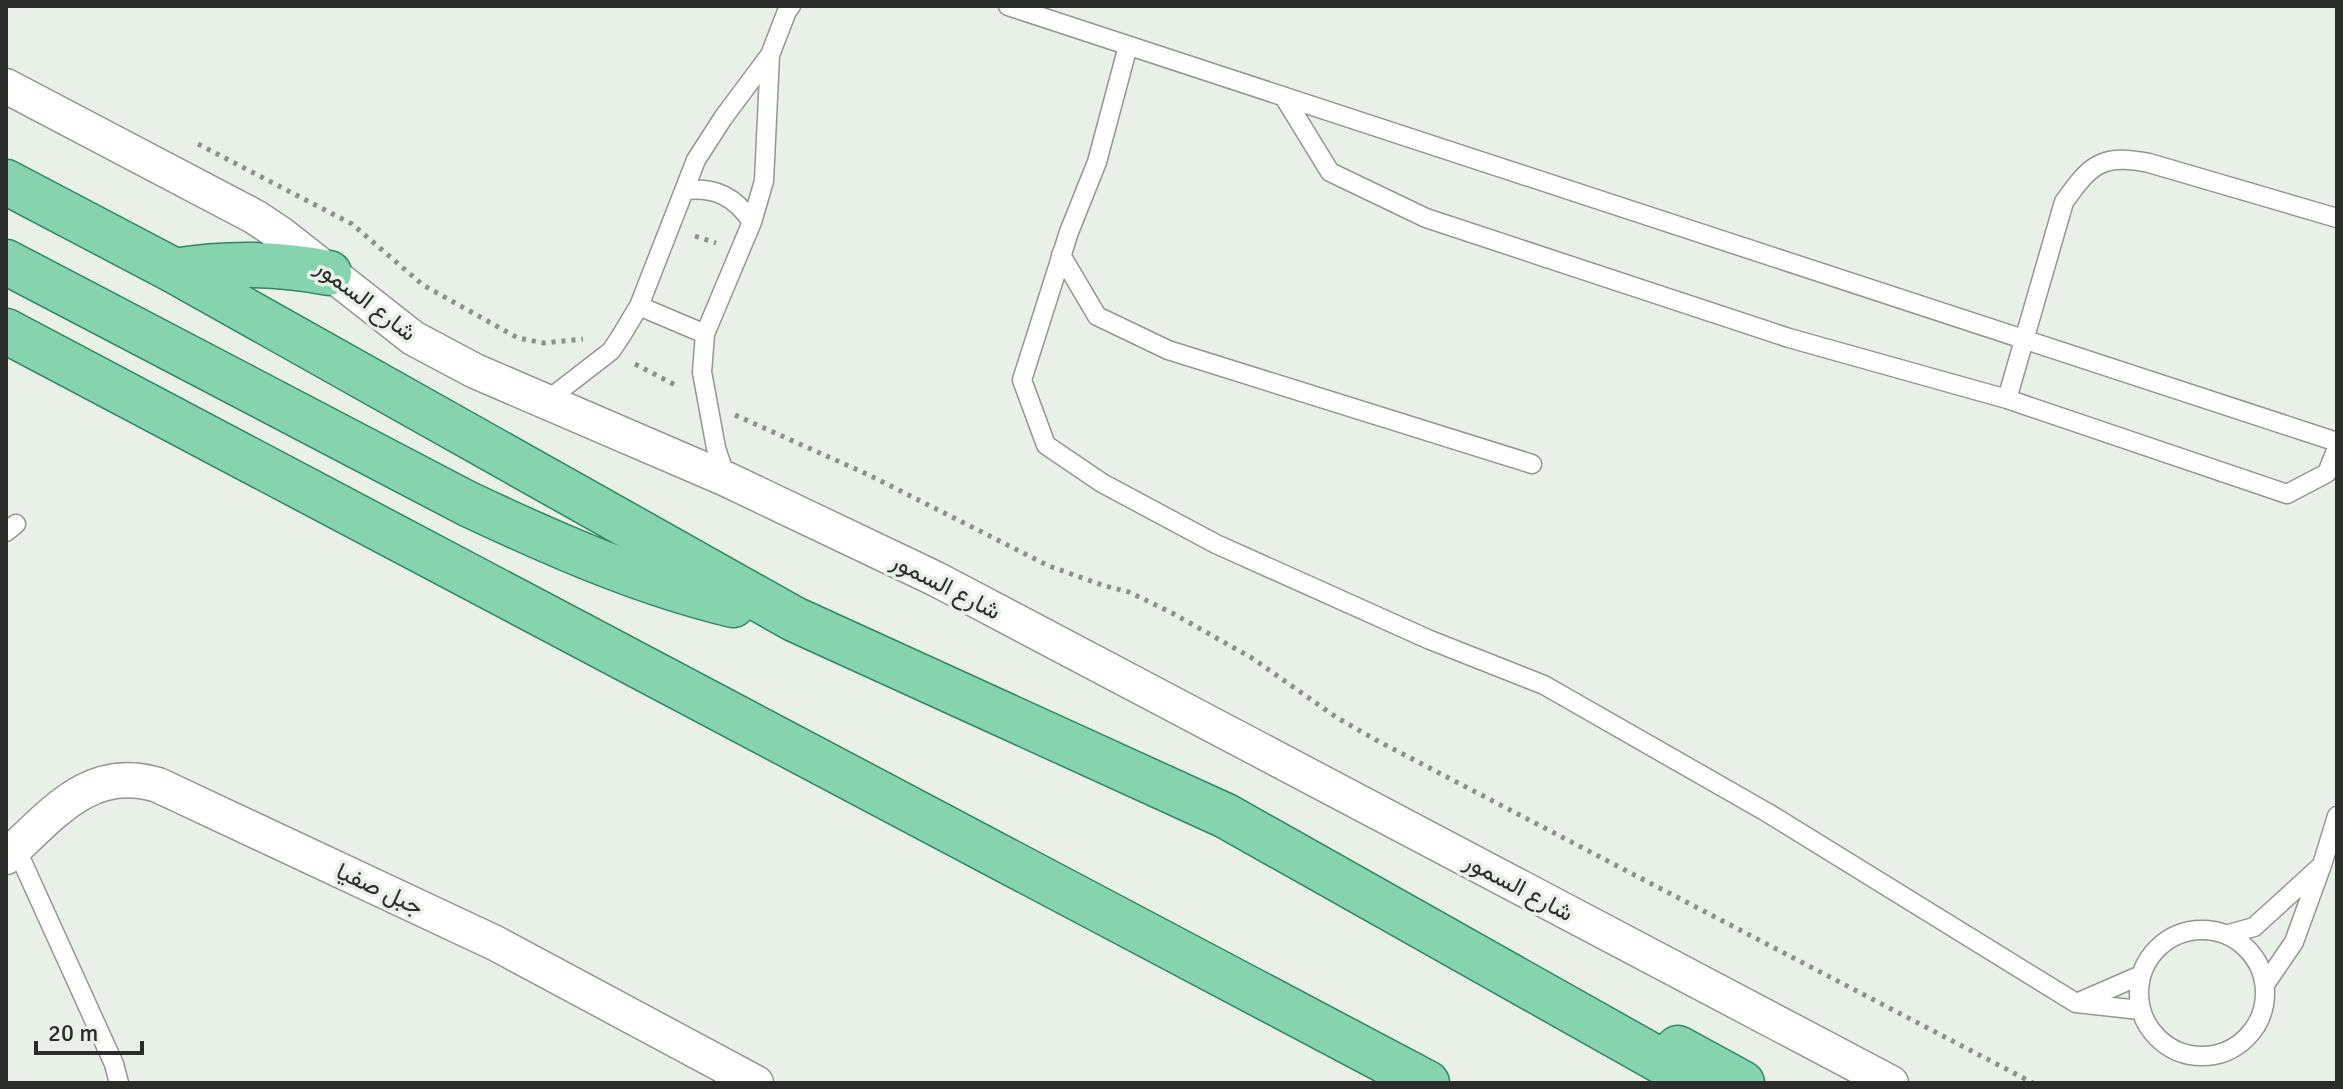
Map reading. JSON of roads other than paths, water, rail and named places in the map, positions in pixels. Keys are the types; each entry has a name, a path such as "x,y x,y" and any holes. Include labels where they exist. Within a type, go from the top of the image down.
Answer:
{"main road":[{"path":"6,182 175,271 794,619 1226,816 1700,1083"},
{"path":"6,262 530,534 660,583 794,619"},
{"path":"175,271 251,264 298,267 329,273"},
{"path":"6,331 1427,1083"},
{"path":"1543,995 1587,1006 1637,1026 1742,1083"}],"street":[{"name":"شارع السمور","path":"6,86 255,217 413,338 475,371 726,479 936,579 1891,1083"},
{"path":"6,353 60,359"},
{"name":"جبل صفيا","path":"11,852 80,793 94,785 127,778 158,785 495,943 756,1083"}],"lane":[{"path":"545,402 611,351 639,306 696,160 770,55 791,6"},
{"path":"1008,6 2024,340 2337,445 2327,473 2287,494 2007,399 1789,338 1426,218 1330,172 1284,97"},
{"path":"1128,46 1097,162 1061,255 1022,380 1046,445 1102,483 1216,544 1430,640 1544,685 1768,813 2076,1003 2140,1010"},
{"path":"726,479 716,448 702,372 705,334 752,222 764,181 770,55"},
{"path":"2007,399 2064,202 2081,179 2101,163 2124,158 2149,163 2334,217"},
{"path":"686,190 709,190 731,198 743,208 752,222"},
{"path":"1061,255 1097,316 1168,350 1532,464"},
{"path":"639,306 705,334"},
{"path":"2139,976 2140,1010 2161,1043 2196,1057 2233,1049 2260,1021 2266,983 2294,942 2337,816"},
{"path":"11,852 114,1064 119,1083"},
{"path":"2076,1003 2139,976 2159,945 2193,929 2229,934 2254,927 2322,865"},
{"path":"2229,934 2254,954 2266,983"}]}
